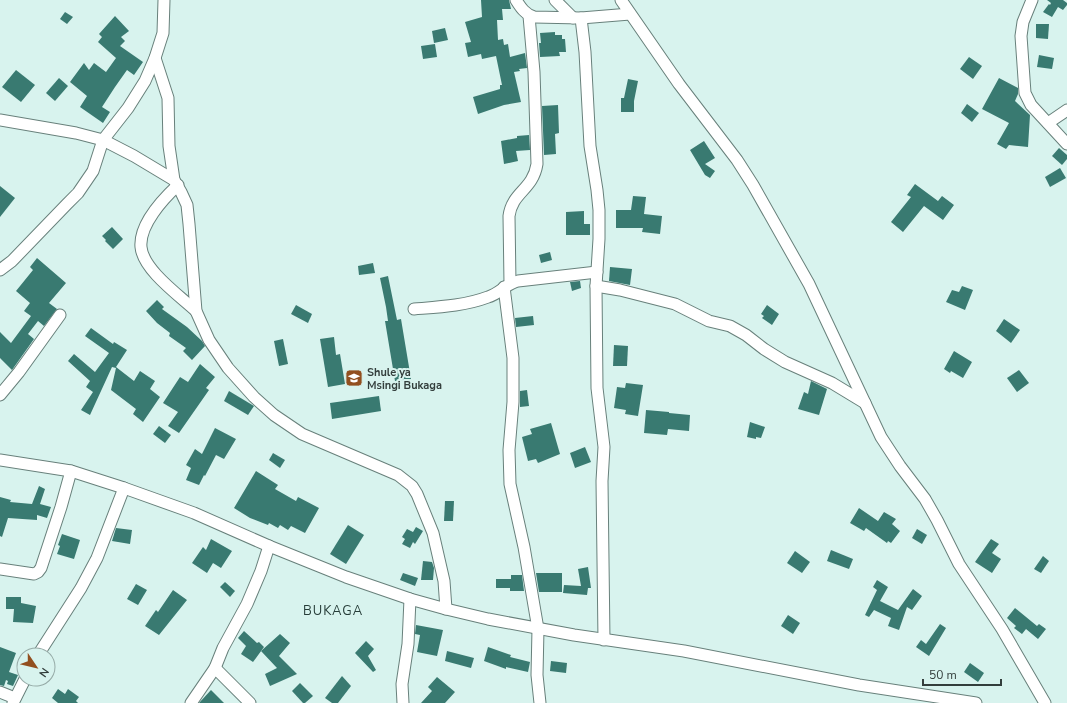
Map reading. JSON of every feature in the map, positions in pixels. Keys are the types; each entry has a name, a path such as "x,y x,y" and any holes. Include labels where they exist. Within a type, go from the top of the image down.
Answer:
{"street":[{"path":"0,270 12,261 78,193 93,172 103,140 128,108 145,81 155,58 163,33 164,0"},
{"path":"516,0 529,16 539,18 577,18 630,14"},
{"path":"555,0 577,18 585,52 590,146 599,210 596,286 596,388 604,447 602,481 604,640"},
{"path":"621,0 679,84 733,155 753,185 809,284 881,437 900,466 925,499 959,564 1002,629 1045,703"},
{"path":"1032,0 1023,22 1021,36 1025,93 1031,105 1067,144"},
{"path":"529,16 534,72 537,164 534,177 530,185 515,200 510,208 508,216 507,285 513,358 513,402 509,450 510,484 526,554 538,629 537,675 540,703"},
{"path":"155,58 168,98 169,146 176,182 186,205 196,311 209,340 228,368 254,397 274,415 302,434 387,469 412,486 433,533 444,581 446,609"},
{"path":"1048,123 1067,110"},
{"path":"3,124 76,133 103,140 176,182"},
{"path":"176,182 150,217 142,237 141,247 149,266 196,311"},
{"path":"414,309 445,306 479,300 490,297 507,285 553,276 597,272"},
{"path":"596,286 620,290 675,304 709,321 735,328 785,362 832,384 865,403"},
{"path":"0,395 19,372 60,315"},
{"path":"0,460 71,472 124,488 194,513 269,546 346,577 410,599 446,609 538,629 684,651 859,685 976,703"},
{"path":"0,569 34,574 41,568 71,472"},
{"path":"43,647 81,588 97,558 124,488"},
{"path":"191,703 215,668 223,648 247,604 261,571 269,546"},
{"path":"403,703 402,684 408,644 410,599"},
{"path":"215,668 250,703"},
{"path":"0,692 14,700 21,687"}],"building":[{"path":"481,0 509,0 511,9 502,9 503,20 497,20 498,40 503,39 504,45 508,44 510,57 525,53 527,68 519,69 520,71 514,72 521,102 504,105 478,114 473,97 500,89 500,85 502,85 496,56 482,59 481,54 468,57 465,43 471,42 465,22 482,17"},
{"path":"1047,0 1063,0 1067,3 1067,5 1063,10 1058,7 1052,17 1043,12 1051,3"},
{"path":"65,12 73,17 67,24 60,19"},
{"path":"115,16 129,31 121,37 125,41 120,46 143,62 134,75 127,70 115,87 102,107 110,112 103,123 80,107 87,96 70,82 84,63 89,70 94,63 106,72 116,58 98,42 102,37 99,34"},
{"path":"1036,24 1049,24 1048,39 1036,38"},
{"path":"445,28 448,40 434,43 432,31"},
{"path":"555,32 555,35 562,35 562,39 565,39 566,52 559,52 560,56 540,57 540,33"},
{"path":"435,44 437,57 423,59 421,46"},
{"path":"1039,55 1054,58 1052,69 1037,67"},
{"path":"969,57 982,66 973,79 960,69"},
{"path":"16,70 35,85 21,102 2,87"},
{"path":"59,78 68,86 55,101 46,93"},
{"path":"999,78 1018,88 1018,94 1015,101 1030,115 1028,147 1009,145 1006,149 997,144 1009,123 982,109"},
{"path":"628,79 638,81 634,101 634,112 621,112 621,98 624,98"},
{"path":"967,104 979,113 972,122 961,113"},
{"path":"558,105 559,133 555,134 556,154 544,155 542,106"},
{"path":"529,135 530,150 516,151 518,161 504,164 501,141 517,138 517,136"},
{"path":"704,141 715,158 705,164 715,171 710,178 705,175 690,150"},
{"path":"1059,148 1067,155 1067,159 1062,165 1052,156"},
{"path":"1060,168 1066,178 1050,187 1045,177"},
{"path":"915,184 938,201 942,196 954,205 943,220 924,206 903,232 891,222 911,197 907,195"},
{"path":"0,186 15,198 0,217"},
{"path":"633,196 646,197 644,214 662,216 660,234 642,232 643,228 616,228 616,210 631,210"},
{"path":"584,211 584,224 590,224 590,235 566,235 566,212"},
{"path":"112,227 123,239 113,249 102,236"},
{"path":"550,252 552,260 541,263 539,255"},
{"path":"37,258 66,283 49,303 57,309 44,326 38,321 28,334 34,339 12,370 0,358 0,332 11,343 31,316 24,311 30,303 16,291 33,270 30,267"},
{"path":"373,263 375,273 359,275 358,266"},
{"path":"610,267 632,269 630,285 609,281"},
{"path":"388,276 397,320 401,319 411,379 395,381 385,321 388,321 386,307 380,278"},
{"path":"580,281 581,288 572,291 570,282"},
{"path":"962,286 973,290 965,310 946,302 952,290 959,292"},
{"path":"157,300 164,307 162,309 187,327 202,341 205,346 192,360 183,351 186,348 169,336 170,333 157,323 146,311"},
{"path":"296,305 312,314 308,323 291,314"},
{"path":"767,305 779,314 772,325 762,318 764,316 761,314"},
{"path":"533,316 534,325 516,327 515,318"},
{"path":"1004,319 1020,330 1011,343 996,331"},
{"path":"91,328 113,344 114,342 127,350 116,367 134,381 140,371 155,381 150,389 160,397 143,422 133,414 136,409 111,390 116,368 112,367 90,415 81,410 93,392 86,387 90,381 68,361 74,354 95,372 109,353 85,336"},
{"path":"334,337 336,355 340,354 345,384 328,387 320,339"},
{"path":"283,339 288,364 279,366 274,341"},
{"path":"614,345 628,346 627,366 613,366"},
{"path":"954,351 972,362 963,378 944,369"},
{"path":"200,364 215,377 206,388 209,390 179,433 168,426 178,412 163,403 180,377 188,382"},
{"path":"1019,370 1029,383 1017,392 1007,378"},
{"path":"811,381 827,389 819,415 798,409 804,392 808,394"},
{"path":"626,383 643,385 638,416 625,414 626,410 614,408 617,387 625,388"},
{"path":"527,390 529,406 520,407 520,391"},
{"path":"229,391 254,406 248,415 224,401"},
{"path":"379,396 381,411 332,419 330,403"},
{"path":"646,410 690,415 689,431 668,429 667,435 644,433"},
{"path":"750,422 765,427 761,438 756,437 756,439 747,437"},
{"path":"551,423 560,454 538,463 536,459 528,461 522,437 532,434 530,429"},
{"path":"159,426 171,435 165,443 153,434"},
{"path":"215,428 236,439 224,459 216,455 199,485 186,480 191,468 186,465 195,449 202,454"},
{"path":"585,447 591,462 575,468 570,453"},
{"path":"273,453 285,460 280,468 269,460"},
{"path":"256,471 278,485 275,489 296,501 298,497 319,508 305,533 291,526 288,530 280,525 278,528 269,523 268,525 250,518 234,508"},
{"path":"39,486 45,489 40,504 51,507 47,518 37,515 37,520 8,518 2,537 0,536 0,497 11,500 10,502 32,504"},
{"path":"445,501 454,501 453,521 444,521"},
{"path":"859,508 878,521 884,512 896,519 892,524 900,531 891,543 888,541 887,543 866,528 864,531 850,523"},
{"path":"348,525 364,535 346,564 330,554"},
{"path":"416,527 423,531 415,544 413,542 410,548 402,544 405,539 402,537 407,529 413,532"},
{"path":"116,528 132,530 130,544 112,541"},
{"path":"917,529 927,535 922,544 912,538"},
{"path":"62,534 80,540 74,559 57,554 60,546 58,545"},
{"path":"211,539 232,551 221,568 213,563 207,573 192,563 203,547 206,550"},
{"path":"991,539 999,544 992,553 1001,559 992,573 975,562"},
{"path":"831,550 853,559 849,569 827,561"},
{"path":"795,551 810,562 802,573 787,563"},
{"path":"1043,556 1049,561 1041,573 1034,569"},
{"path":"423,561 432,562 434,568 433,580 421,580"},
{"path":"588,567 591,588 588,588 587,595 563,593 564,585 581,586 578,569"},
{"path":"403,573 418,578 415,586 400,580"},
{"path":"536,573 562,573 562,592 539,592"},
{"path":"511,575 522,575 524,591 510,591 510,588 496,588 496,579 511,579"},
{"path":"877,580 888,587 880,601 898,610 913,589 922,596 912,610 907,607 899,630 888,626 891,618 874,610 869,617 865,615 877,590 873,587"},
{"path":"225,582 235,591 230,597 220,587"},
{"path":"136,584 147,590 138,605 127,599"},
{"path":"173,590 187,600 159,635 145,626 156,610 158,612"},
{"path":"6,597 21,597 21,603 36,606 33,623 13,622 14,609 6,609"},
{"path":"1015,608 1037,626 1039,624 1046,629 1038,639 1026,629 1022,634 1014,628 1016,626 1007,618"},
{"path":"788,615 800,623 793,634 781,626"},
{"path":"940,624 946,628 929,656 916,647 921,640 926,644"},
{"path":"416,625 443,630 437,656 417,652 420,635 415,634"},
{"path":"244,631 257,643 259,642 264,647 253,662 241,654 246,646 238,638"},
{"path":"280,634 290,643 279,656 297,674 270,686 265,674 277,668 261,651"},
{"path":"366,641 374,649 368,656 376,670 373,672 355,653"},
{"path":"0,647 16,653 9,672 16,674 16,679 13,686 7,684 8,681 6,680 4,686 0,685"},
{"path":"488,647 511,655 510,657 530,662 528,672 506,667 506,669 484,661"},
{"path":"447,651 474,658 471,668 445,661"},
{"path":"551,661 567,663 566,673 550,671"},
{"path":"970,663 984,673 978,682 964,672"},
{"path":"342,676 351,686 338,703 332,703 325,698"},
{"path":"437,677 455,692 445,703 421,703 432,691 428,687"},
{"path":"300,683 313,696 305,703 303,703 292,691"},
{"path":"58,689 65,694 68,689 79,697 76,701 78,703 58,703 52,698"},
{"path":"211,690 224,703 199,703"}],"place":[{"name":"Shule ya Msingi Bukaga","path":"354,378"}],"district":[{"name":"BUKAGA","path":"333,611"}]}
